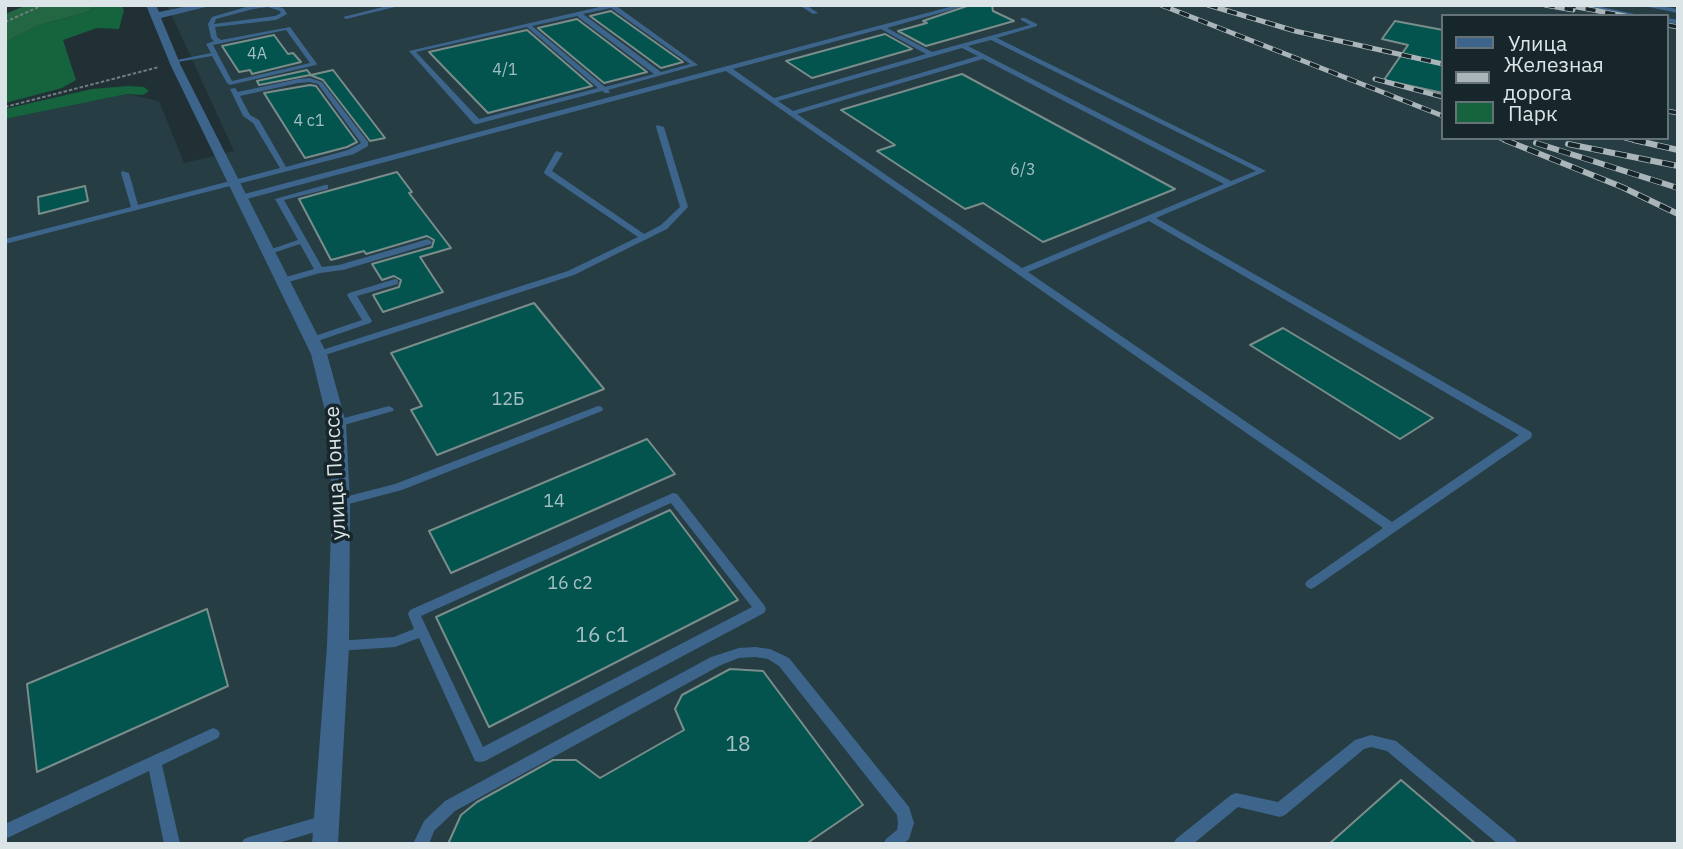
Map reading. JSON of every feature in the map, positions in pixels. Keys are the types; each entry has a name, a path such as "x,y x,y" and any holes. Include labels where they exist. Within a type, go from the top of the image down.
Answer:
{"street":[{"path":"153,10 209,5"},
{"name":"улица Понссе","path":"153,10 174,63 315,347 337,424 341,502 338,646 326,832"}],"lane":[{"path":"346,17 400,5"},
{"path":"802,5 815,13"},
{"path":"240,198 965,5"},
{"path":"1581,5 1630,14"},
{"path":"1642,5 1678,11"},
{"path":"212,26 284,14 277,7 253,6 224,13 214,18 212,26 214,38 220,42"},
{"path":"612,6 695,65 477,122 412,51 528,25 612,6"},
{"path":"579,14 659,74"},
{"path":"773,100 1035,25 1023,19"},
{"path":"528,25 615,98"},
{"path":"881,27 932,55"},
{"path":"230,83 314,64 288,28 209,44 236,95 284,169"},
{"path":"992,38 1262,171 1021,272"},
{"path":"962,46 1230,184"},
{"path":"174,63 214,54"},
{"path":"792,113 983,57"},
{"path":"727,68 1391,528"},
{"path":"5,242 351,152 365,144 320,83 298,81 236,95"},
{"path":"315,347 571,273 664,227 684,207 660,127"},
{"path":"559,153 548,173 642,236"},
{"path":"125,173 135,207"},
{"path":"319,270 279,199 326,187"},
{"path":"1150,218 1527,435 1311,584"},
{"path":"267,252 303,241"},
{"path":"282,281 319,270 340,268 428,242"},
{"path":"315,347 368,321 352,295 395,282"},
{"path":"337,424 389,409"},
{"path":"341,502 398,487 598,409"},
{"path":"673,497 760,609 480,756 422,631 414,614 673,497"},
{"path":"338,646 395,642 422,631"},
{"path":"421,844 429,826 450,806 716,661 739,653 755,652 770,654 785,662 904,812 904,834 891,844"},
{"path":"5,832 212,734"},
{"path":"1181,844 1236,800 1280,810 1360,744 1371,741 1391,745 1510,844"},
{"path":"154,761 172,844"},
{"path":"249,844 326,832"}],"path":[{"path":"5,22 43,5"},
{"path":"5,107 174,63"}],"shaded area":[{"path":"167,5 1678,5 1678,844 5,844 5,119 127,94 159,101 184,163 234,151"}],"green space":[{"path":"27,5 94,5 89,11 39,25 11,39 5,45 5,14"},
{"path":"94,5 121,5 124,10 119,29 97,28 63,40 76,80 62,88 5,103 5,45 11,39 39,25 89,11"},
{"path":"144,87 149,91 143,95 127,94 5,119 5,109 92,89"}],"building":[{"path":"970,5 992,5 993,11 1014,21 926,46 898,31 927,23 923,21"},
{"path":"611,11 683,62 661,68 590,16"},
{"path":"577,19 647,72 604,83 538,28"},
{"path":"1395,21 1442,30 1442,93 1384,80 1408,45 1382,39"},
{"path":"527,30 592,86 488,113 429,52"},
{"path":"885,34 912,49 812,78 786,61"},
{"path":"274,35 288,54 293,53 301,62 252,74 250,70 239,72 222,46"},
{"path":"307,70 311,75 333,70 385,138 370,141 323,80 310,75 259,85 257,81"},
{"path":"962,74 1175,189 1043,242 983,203 965,209 877,151 895,145 841,110"},
{"path":"316,86 357,142 305,158 264,93"},
{"path":"397,172 412,192 409,193 451,248 420,257 443,292 383,312 373,295 399,287 401,280 394,276 382,280 372,264 432,247 434,240 427,236 366,254 364,251 331,260 299,199"},
{"path":"85,186 88,201 39,214 38,197"},
{"path":"534,303 604,389 437,455 411,410 422,406 391,353"},
{"path":"1283,328 1433,418 1400,439 1250,345"},
{"path":"647,439 675,474 451,573 429,531"},
{"path":"670,510 738,600 489,727 436,617"},
{"path":"207,609 228,686 37,772 27,684"},
{"path":"730,669 763,671 863,805 806,844 448,844 461,815 477,802 553,760 576,760 600,778 684,730 675,709 682,695"},
{"path":"1401,780 1476,844 1329,844"}],"railway":[{"path":"1161,5 1442,116"},
{"path":"1208,5 1295,31 1442,64"},
{"path":"1545,5 1573,10"},
{"path":"1566,5 1614,14"},
{"path":"1669,25 1678,27"},
{"path":"1375,79 1442,97"},
{"path":"1669,111 1678,113"},
{"path":"1505,140 1510,142"},
{"path":"1505,140 1622,187 1678,214"},
{"path":"1634,140 1642,142"},
{"path":"1634,140 1678,150"},
{"path":"1536,143 1678,188"},
{"path":"1568,144 1678,166"}]}
